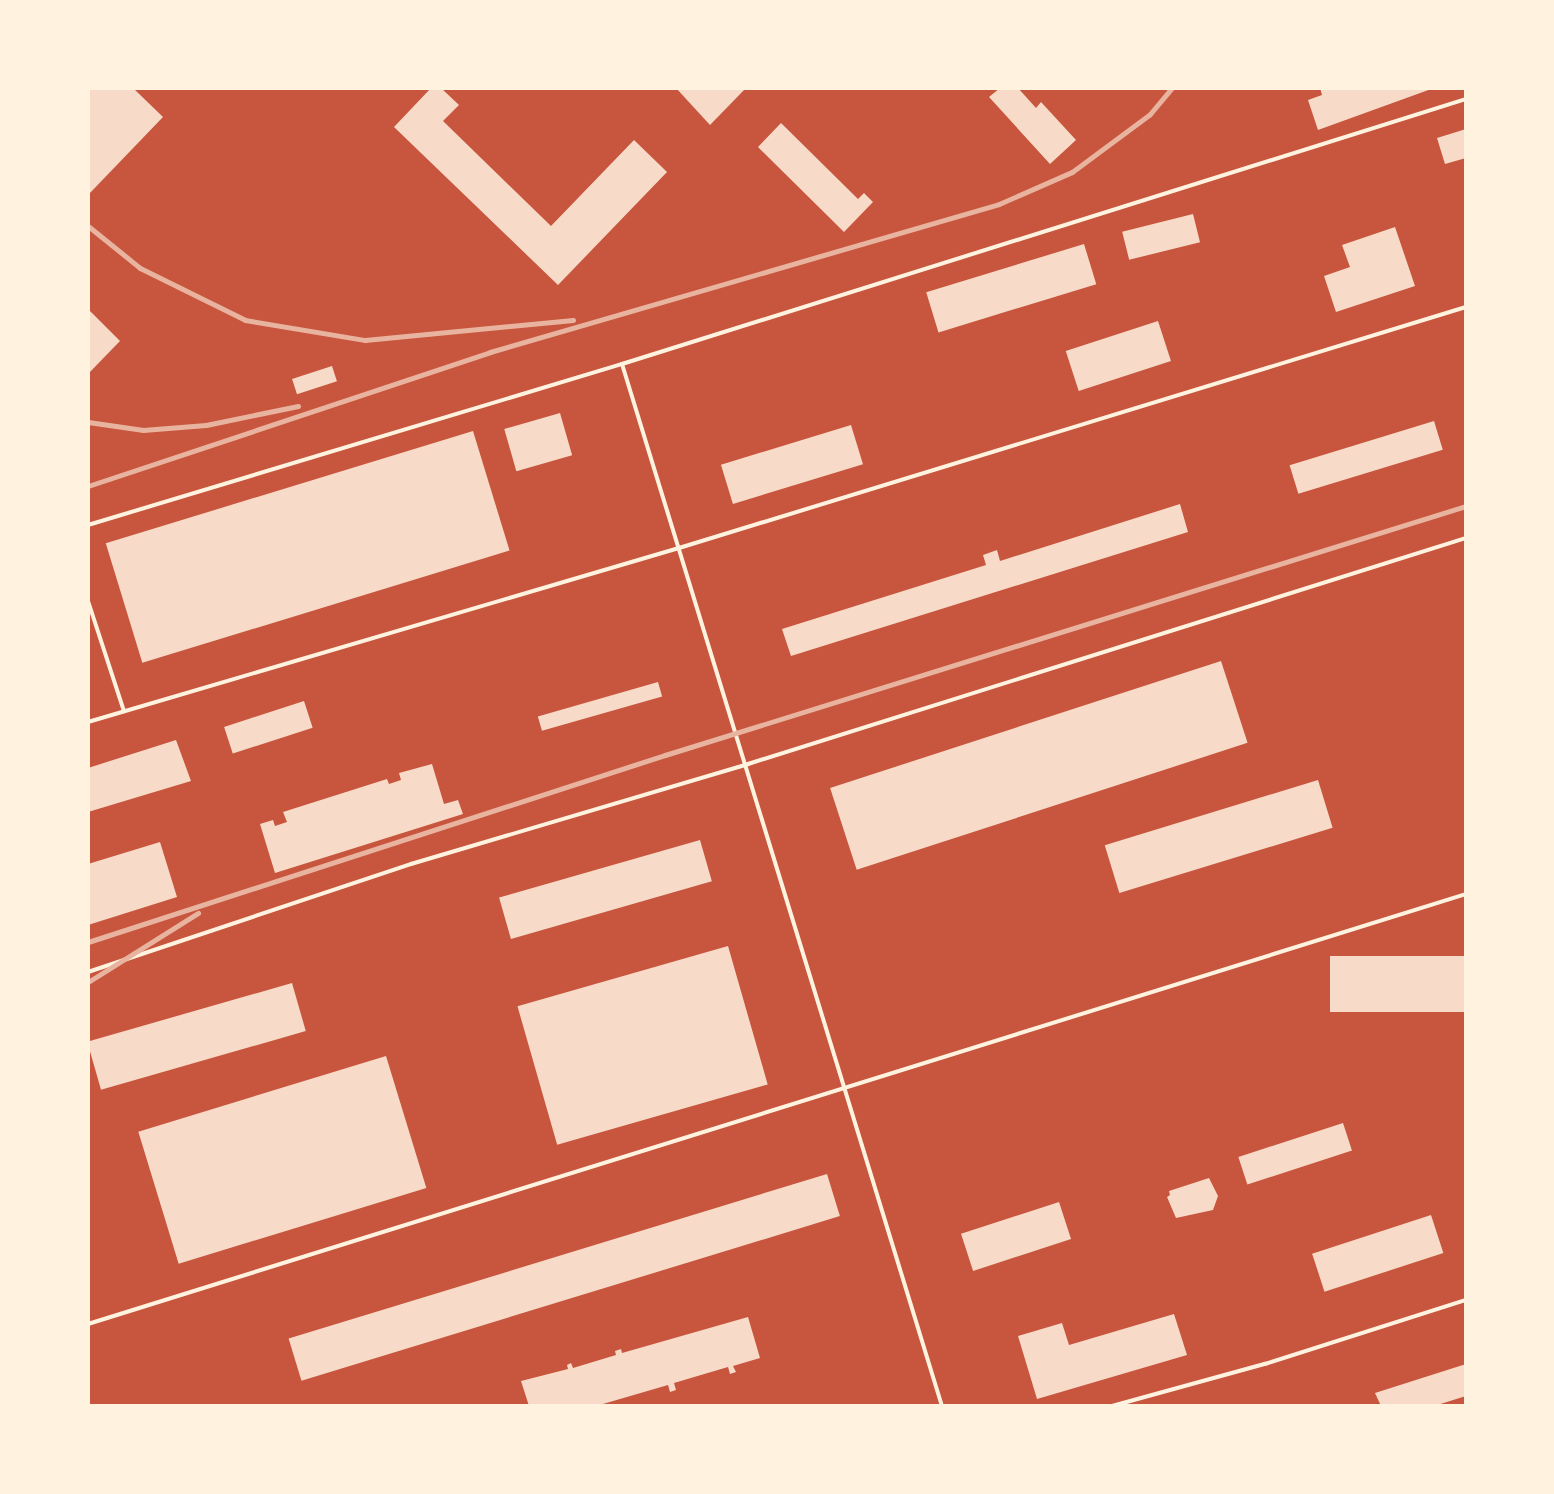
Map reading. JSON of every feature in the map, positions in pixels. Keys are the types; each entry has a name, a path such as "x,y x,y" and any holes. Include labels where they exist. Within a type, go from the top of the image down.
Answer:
{"lane":[{"path":"88,525 622,364 1466,99"},
{"path":"88,722 679,548 1466,307"},
{"path":"622,364 748,764 942,1406"},
{"path":"88,972 411,864 748,764 1466,538"},
{"path":"88,601 124,711"},
{"path":"88,1324 1466,894"},
{"path":"1112,1406 1265,1364 1466,1300"}],"building":[{"path":"88,88 133,88 163,117 88,195"},
{"path":"431,88 441,88 459,105 443,121 551,226 634,140 667,172 558,285 394,127"},
{"path":"676,88 746,88 710,125"},
{"path":"1000,88 1018,88 1036,108 1041,102 1076,140 1050,164 989,97"},
{"path":"1320,88 1434,88 1318,130 1308,100 1322,95"},
{"path":"781,123 858,199 864,193 873,202 844,232 758,147"},
{"path":"1466,129 1466,158 1445,164 1437,138"},
{"path":"1193,214 1200,242 1129,260 1122,232"},
{"path":"1395,227 1415,286 1336,312 1324,276 1350,267 1342,245"},
{"path":"1084,244 1096,284 938,332 926,292"},
{"path":"88,309 120,341 88,374"},
{"path":"1158,321 1171,361 1079,391 1066,351"},
{"path":"332,366 337,381 297,394 292,379"},
{"path":"560,413 572,455 516,471 504,429"},
{"path":"1434,421 1443,450 1298,494 1290,465"},
{"path":"851,425 863,464 733,504 721,465"},
{"path":"473,431 510,551 142,663 106,543"},
{"path":"1180,504 1188,532 791,656 782,629 986,565 983,555 997,550 1000,561"},
{"path":"1221,661 1248,743 857,870 830,788"},
{"path":"658,682 662,696 542,731 538,716"},
{"path":"304,701 313,728 233,754 224,727"},
{"path":"176,740 191,781 88,812 88,768"},
{"path":"432,764 444,804 458,800 463,814 275,873 260,824 273,820 275,826 287,822 283,812 387,779 389,784 401,780 399,773"},
{"path":"1318,780 1333,828 1119,893 1105,845"},
{"path":"700,840 712,881 511,939 499,898"},
{"path":"160,842 177,897 88,925 88,864"},
{"path":"728,946 768,1084 557,1145 517,1006"},
{"path":"1330,956 1466,956 1466,1012 1330,1012"},
{"path":"292,983 306,1031 101,1090 88,1041"},
{"path":"386,1056 426,1188 179,1264 138,1132"},
{"path":"1343,1123 1352,1151 1247,1185 1238,1157"},
{"path":"827,1174 840,1216 301,1381 289,1339"},
{"path":"1209,1178 1218,1196 1213,1210 1176,1218 1167,1197 1169,1191"},
{"path":"1059,1202 1071,1239 973,1271 961,1234"},
{"path":"1431,1215 1443,1253 1324,1292 1312,1254"},
{"path":"1174,1314 1187,1355 1037,1399 1018,1336 1062,1323 1069,1345"},
{"path":"748,1317 760,1358 733,1366 736,1372 730,1374 728,1367 674,1383 676,1390 670,1392 668,1385 596,1406 529,1406 521,1381 568,1369 567,1365 571,1363 573,1368 616,1355 615,1351 621,1349 622,1353"},
{"path":"1466,1364 1466,1396 1434,1406 1381,1406 1375,1393"}],"railway":[{"path":"88,486 490,352 999,204 1072,172 1150,114 1172,88"},
{"path":"88,226 140,268 245,320 365,340 573,320"},
{"path":"88,422 143,430 206,425 298,406"},
{"path":"88,942 665,755 1466,506"},
{"path":"88,982 198,913"}]}
